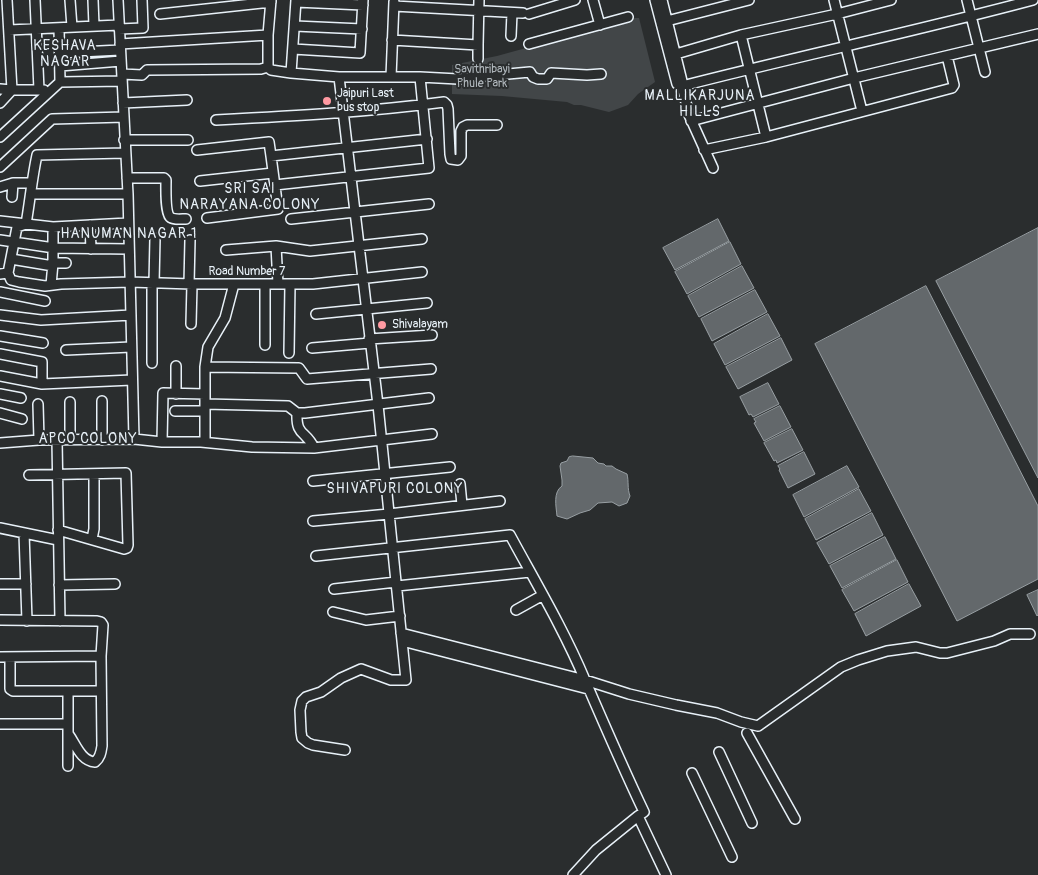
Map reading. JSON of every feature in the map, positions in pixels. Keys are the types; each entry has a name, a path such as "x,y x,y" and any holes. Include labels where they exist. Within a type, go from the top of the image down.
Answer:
{"street":[{"path":"0,103 12,90 7,0"},
{"path":"35,0 39,90"},
{"path":"70,0 72,27"},
{"path":"93,0 94,26"},
{"path":"118,0 128,194 134,439"},
{"path":"8,30 94,26 143,28 142,0"},
{"path":"478,59 479,0"},
{"path":"391,77 394,3 479,11 526,13 575,0"},
{"path":"593,0 600,25"},
{"path":"655,0 676,54 691,121 713,168"},
{"path":"662,0 664,22 677,84 682,86 1033,0"},
{"path":"664,22 749,0"},
{"path":"834,0 862,112"},
{"path":"676,54 741,35 891,0"},
{"path":"967,0 985,72"},
{"path":"160,14 205,5 271,1 268,67"},
{"path":"291,74 296,1 363,2 362,29 365,53 293,49"},
{"path":"511,36 512,13"},
{"path":"528,44 628,17"},
{"path":"295,26 362,29"},
{"path":"59,28 60,82"},
{"path":"691,121 854,78 1038,34"},
{"path":"741,35 766,137"},
{"path":"60,53 268,36"},
{"path":"392,40 478,45"},
{"path":"704,150 766,137 952,88 954,86 947,56"},
{"path":"60,66 122,61"},
{"path":"268,67 271,70 291,74 458,79 530,72 533,77 543,80 551,73 556,72 587,75 602,74"},
{"path":"0,137 60,82 142,75 147,70 156,69 261,69 268,67"},
{"path":"339,76 378,404 406,680 391,680 361,669 341,678 321,692 306,696 302,701 300,710 302,738 313,745 345,750"},
{"path":"275,185 429,168 420,77"},
{"path":"0,89 52,90"},
{"path":"123,103 187,100"},
{"path":"216,120 395,109 444,102 448,109 451,159 458,160 461,156 461,131 464,127 497,125"},
{"path":"0,167 52,119 124,117"},
{"path":"270,156 427,139"},
{"path":"124,140 188,140"},
{"path":"196,150 268,142 275,185 278,209 206,218"},
{"path":"26,224 37,155 125,153"},
{"path":"200,182 273,173"},
{"path":"127,178 164,178 166,180 167,212 169,217 186,220"},
{"path":"0,187 13,183 32,183"},
{"path":"12,197 13,183"},
{"path":"32,194 128,194"},
{"path":"291,218 429,204"},
{"path":"0,221 53,227 128,223"},
{"path":"4,274 11,259 17,228 26,224"},
{"path":"90,225 91,249"},
{"path":"51,285 54,248 53,227"},
{"path":"152,364 155,238"},
{"path":"226,250 276,246 310,251 422,239"},
{"path":"0,240 54,248 129,249"},
{"path":"190,240 191,324"},
{"path":"276,246 278,284"},
{"path":"11,259 53,264 66,263"},
{"name":"Road Number 7","path":"4,274 10,280 45,286 130,282 314,284 422,272"},
{"path":"205,442 204,367 208,346 225,318 234,284"},
{"path":"265,284 265,345"},
{"path":"289,353 290,284"},
{"path":"0,292 46,302"},
{"path":"316,314 427,303"},
{"path":"0,315 41,320 131,315"},
{"path":"312,348 432,334"},
{"path":"0,336 43,343"},
{"path":"66,350 131,348"},
{"path":"0,354 42,362 42,384"},
{"path":"176,366 176,394"},
{"path":"204,367 299,368 307,379 431,369"},
{"path":"0,376 42,384 132,380"},
{"path":"162,442 163,393 205,394"},
{"path":"0,394 22,398"},
{"path":"175,411 205,408 288,406 297,413 305,414 429,398"},
{"path":"102,401 102,440"},
{"path":"70,402 70,440"},
{"path":"38,404 39,440"},
{"path":"0,413 22,419"},
{"path":"297,413 296,422 298,429 312,443 314,448"},
{"path":"0,443 39,440 134,439 162,442 205,442 252,447 314,448 432,434"},
{"path":"57,440 60,621"},
{"path":"313,481 450,467"},
{"path":"29,475 126,473 127,548 124,549 58,530"},
{"path":"92,539 94,529 94,474"},
{"path":"460,484 462,505"},
{"path":"313,521 500,501"},
{"path":"0,528 58,540"},
{"path":"24,534 27,621"},
{"path":"316,556 510,535 562,632 644,812 596,850 573,875"},
{"path":"334,589 530,572"},
{"path":"0,584 26,584"},
{"path":"59,585 115,584"},
{"path":"516,610 543,596"},
{"path":"333,612 366,620 400,616"},
{"path":"0,620 97,621 103,625 101,656 102,746 98,759 95,762 82,756 68,735"},
{"path":"402,637 587,684 717,713 758,726 841,667 858,660 887,651 916,647 940,654 947,653 994,642 1010,634 1030,634"},
{"path":"101,656 5,658 10,689 13,691 101,690"},
{"path":"68,691 68,766"},
{"path":"0,724 68,724"},
{"path":"747,733 795,819"},
{"path":"719,752 752,823"},
{"path":"692,773 732,857"},
{"path":"638,816 666,875"}],"green space":[{"name":"Savithribayi Phule Park","path":"639,18 655,82 638,94 628,105 609,112 567,102 452,94 452,65 497,56"}],"shaded area":[{"path":"718,219 729,241 675,270 663,248"},
{"path":"1038,228 1038,478 936,281"},
{"path":"730,242 741,264 687,294 675,272"},
{"path":"742,266 754,288 699,317 688,296"},
{"path":"926,286 1038,506 1038,579 957,621 815,344"},
{"path":"755,290 767,312 712,341 701,319"},
{"path":"768,314 780,336 725,365 714,344"},
{"path":"781,338 792,360 738,389 726,367"},
{"path":"768,383 779,404 753,417 751,414 749,415 740,397"},
{"path":"780,406 791,427 764,441 754,423 756,422 754,419"},
{"path":"792,429 803,450 777,463 764,443"},
{"path":"804,452 815,474 788,488 778,466"},
{"path":"573,456 593,458 598,463 612,466 627,474 630,496 627,503 619,506 612,502 598,503 590,510 567,519 557,516 556,495 562,486 560,466 561,463"},
{"path":"847,466 859,487 804,517 793,495"},
{"path":"859,489 871,511 816,540 805,519"},
{"path":"872,513 883,535 829,564 817,543"},
{"path":"885,537 896,559 842,588 830,566"},
{"path":"897,560 908,582 854,611 842,590"},
{"path":"909,584 921,606 866,636 855,614"},
{"path":"1038,590 1038,615 1037,616 1027,595"}],"place":[{"name":"Jaipuri Last bus stop","path":"327,101"},
{"name":"Shivalayam","path":"382,325"}],"district":[{"name":"KESHAVA NAGAR","path":"65,54"},
{"name":"MALLIKARJUNA HILLS","path":"700,104"},
{"name":"SRI SAI NARAYANA COLONY","path":"250,197"},
{"name":"HANUMAN NAGAR 1","path":"129,234"},
{"name":"APCO COLONY","path":"88,439"},
{"name":"SHIVAPURI COLONY","path":"395,489"}]}
